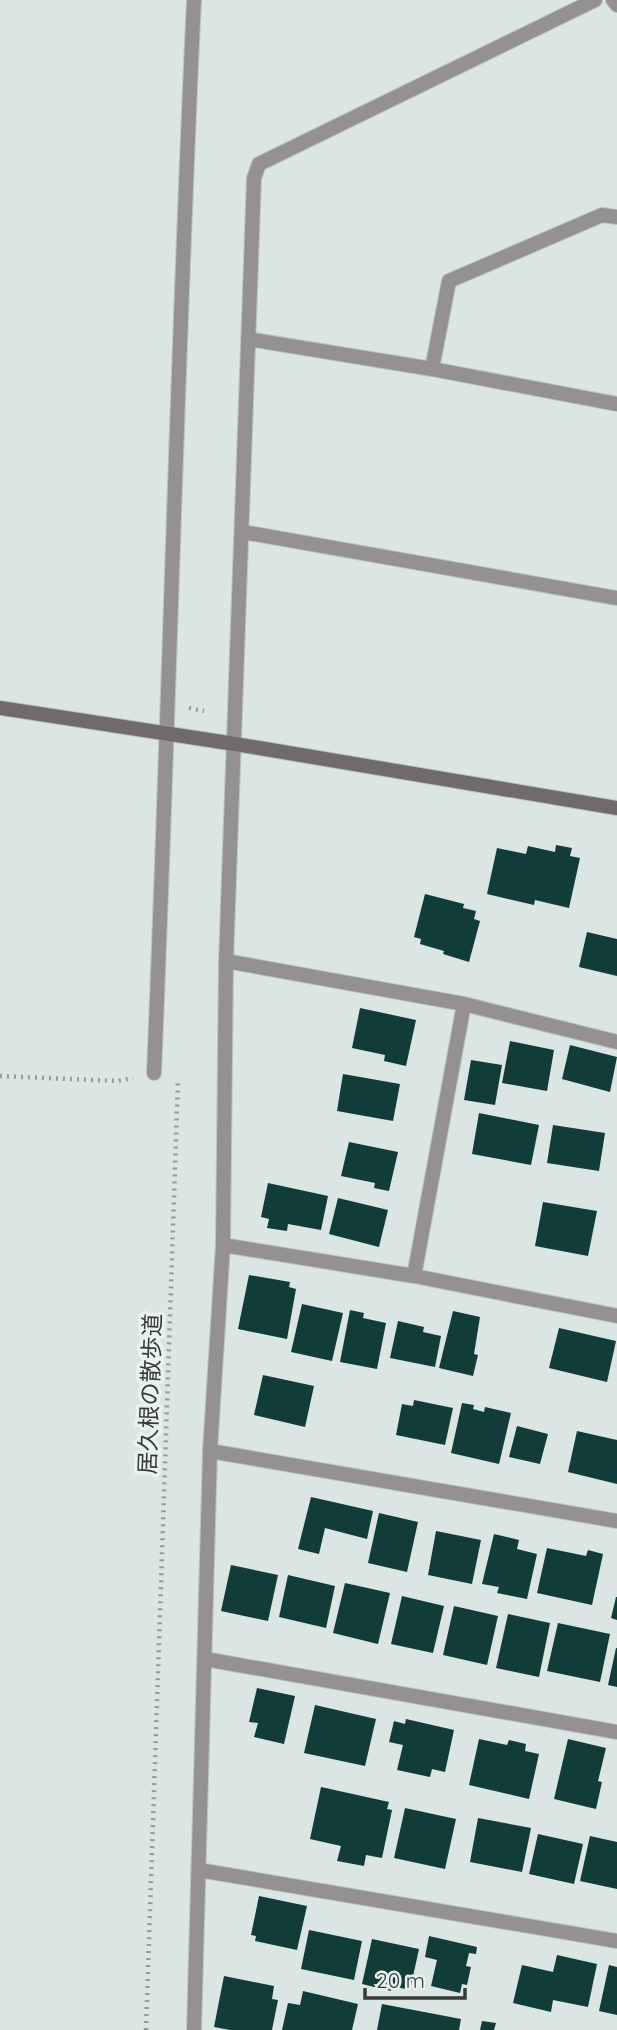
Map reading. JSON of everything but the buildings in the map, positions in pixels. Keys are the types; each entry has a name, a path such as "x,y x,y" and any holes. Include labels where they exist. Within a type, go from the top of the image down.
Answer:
{"street":[{"path":"154,1073 194,0"},
{"path":"194,2030 210,1451 223,1245 226,961 254,177 259,164 595,0"},
{"path":"613,0 617,5"},
{"path":"432,369 449,281 602,215 617,217"},
{"path":"248,339 432,369 617,404"},
{"path":"243,532 617,598"},
{"path":"0,708 617,808"},
{"path":"226,961 464,1004 617,1042"},
{"path":"414,1276 464,1004"},
{"path":"223,1245 414,1276 617,1316"},
{"path":"210,1451 617,1521"},
{"path":"205,1659 617,1732"},
{"path":"199,1870 617,1941"}],"path":[{"path":"0,1076 117,1081 154,1073"},
{"name":"居久根の散歩道","path":"146,2030 178,1078"}]}
